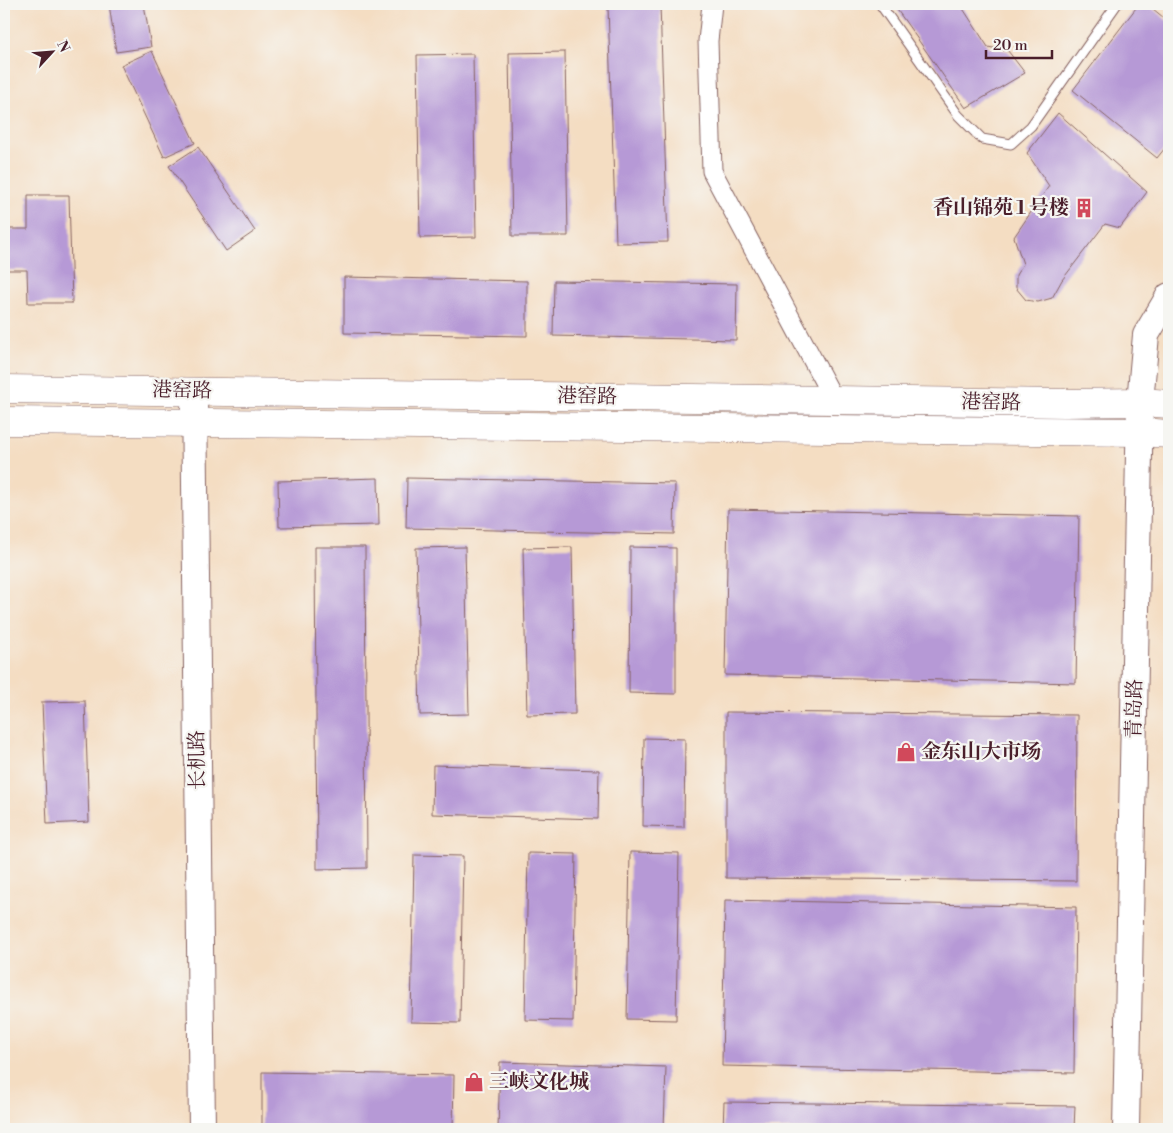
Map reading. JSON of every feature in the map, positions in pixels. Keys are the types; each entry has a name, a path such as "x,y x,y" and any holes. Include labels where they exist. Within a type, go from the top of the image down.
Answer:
{"main road":[{"name":"港窑路","path":"4,389 1065,404 1140,402 1169,404"},
{"name":"港窑路","path":"4,421 1140,432 1169,434"}],"street":[{"path":"712,4 708,41 712,171 834,400"},
{"name":"青岛路","path":"1126,1129 1140,402 1146,335 1169,296"},
{"name":"长机路","path":"194,392 202,1129"}],"lane":[{"path":"880,4 958,115 982,139 1011,144 1030,126 1117,4"}],"building":[{"path":"109,4 144,4 151,47 116,52"},
{"path":"893,4 960,4 988,47 1008,51 1025,73 966,108"},
{"path":"1139,4 1147,4 1169,22 1169,143 1157,158 1073,90"},
{"path":"660,5 668,242 616,243 608,7"},
{"path":"152,51 195,143 164,157 121,65"},
{"path":"565,52 568,236 512,236 509,53"},
{"path":"473,54 476,237 420,238 417,55"},
{"name":"香山锦苑 1 号楼","path":"1058,113 1147,192 1120,228 1105,224 1062,280 1052,298 1038,302 1026,300 1016,288 1016,275 1023,264 1014,237 1049,186 1027,153"},
{"path":"198,147 255,231 226,251 169,166"},
{"path":"28,195 69,195 72,303 28,303 27,270 4,270 4,229 28,229"},
{"path":"344,277 527,281 527,336 344,333"},
{"path":"554,281 737,284 736,340 553,336"},
{"path":"378,478 379,525 279,527 278,481"},
{"path":"407,478 675,483 674,534 406,528"},
{"path":"728,509 1079,516 1076,683 725,675"},
{"path":"315,547 365,547 367,868 317,869"},
{"path":"465,547 469,714 420,715 416,548"},
{"path":"572,547 575,714 527,715 523,548"},
{"path":"630,547 676,548 676,694 629,693"},
{"path":"85,701 89,822 47,824 42,702"},
{"path":"726,712 1077,715 1076,881 726,878"},
{"path":"644,738 685,739 684,827 643,826"},
{"path":"433,765 599,770 598,819 432,814"},
{"path":"630,852 679,853 676,1020 627,1019"},
{"path":"528,853 576,854 573,1021 525,1020"},
{"path":"414,855 463,856 460,1023 411,1022"},
{"path":"725,900 1076,907 1074,1073 722,1066"},
{"path":"500,1062 666,1067 664,1129 498,1129"},
{"path":"262,1072 454,1075 453,1129 262,1129"},
{"path":"724,1102 1075,1106 1074,1129 723,1129"}],"place":[{"name":"香山锦苑 1 号楼","path":"1084,208"},
{"name":"金东山大市场","path":"906,752"},
{"name":"三峡文化城","path":"474,1082"}]}
